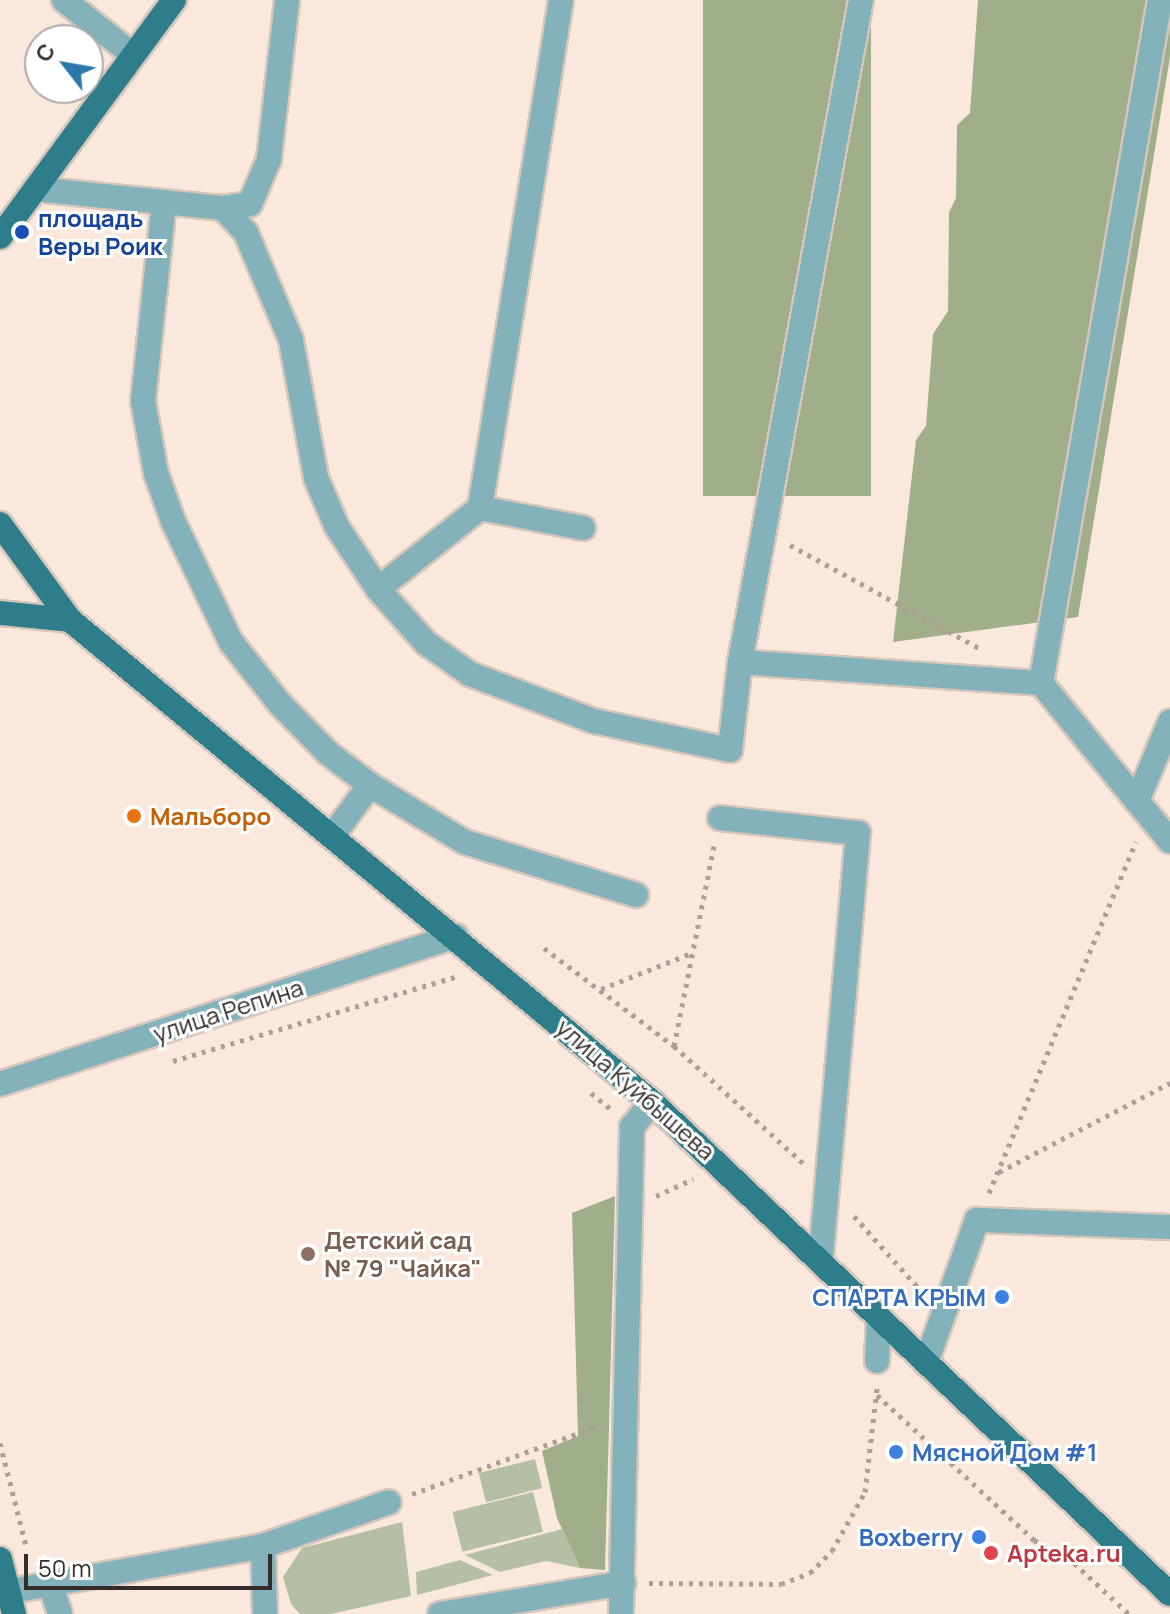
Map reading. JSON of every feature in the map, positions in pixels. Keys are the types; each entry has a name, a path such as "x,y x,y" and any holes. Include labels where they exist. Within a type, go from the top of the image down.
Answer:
{"main road":[{"path":"0,237 174,0"},
{"name":"улица Куйбышева","path":"0,524 70,620 456,936 652,1102 821,1259 1170,1594"},
{"path":"0,613 70,620"},
{"path":"0,1559 7,1599"}],"street":[{"path":"64,0 133,55"},
{"path":"35,189 223,208 250,204 269,159 287,0"},
{"path":"378,589 480,508 561,0"},
{"path":"223,208 246,233 291,340 316,478 337,527 378,589 426,643 470,674 594,721 730,750 740,662 861,0"},
{"path":"1041,683 1160,0"},
{"path":"164,202 143,401 156,473 173,521 231,642 281,705 328,753 370,785 465,842 636,895"},
{"path":"480,508 583,528"},
{"path":"740,662 1041,683 1170,841"},
{"path":"1142,807 1170,722"},
{"path":"333,835 370,785"},
{"path":"720,818 858,833 821,1259"},
{"name":"улица Репина","path":"0,1084 456,936"},
{"path":"621,1614 632,1127 652,1102"},
{"path":"926,1363 977,1220 1170,1227"},
{"path":"877,1361 879,1316"},
{"path":"7,1599 44,1585 263,1546 389,1502"},
{"path":"263,1546 265,1614"},
{"path":"440,1614 623,1583"},
{"path":"44,1585 60,1614"}],"path":[{"path":"764,531 986,652"},
{"path":"977,1220 1142,807"},
{"path":"674,1046 720,818"},
{"path":"544,948 674,1046 827,1185 944,1317"},
{"path":"600,989 693,952"},
{"path":"167,1063 455,977 464,985"},
{"path":"998,1172 1170,1083"},
{"path":"585,1088 632,1127"},
{"path":"623,1583 781,1584 810,1573 832,1551 865,1492 877,1394 1034,1540 1074,1563 1129,1614"},
{"path":"389,1502 626,1416"},
{"path":"0,1443 44,1585"}],"green space":[{"path":"703,0 871,0 871,496 703,496"},
{"path":"978,0 1170,0 1170,57 1078,617 893,642 916,440 926,426 933,334 948,311 949,212 956,198 957,125 970,113"},
{"path":"615,1196 605,1570 580,1568 557,1518 542,1451 578,1436 572,1213"},
{"path":"535,1459 542,1488 486,1502 479,1473"},
{"path":"533,1492 543,1532 462,1552 452,1512"},
{"path":"402,1522 411,1596 331,1614 300,1614 291,1604 283,1577 302,1548"},
{"path":"562,1529 580,1568 546,1561 500,1572 465,1555"},
{"path":"460,1560 493,1575 417,1595 416,1572"}],"place":[{"name":"площадь Веры Роик","path":"22,232"},
{"name":"Мальборо","path":"134,816"},
{"name":"Детский сад № 79 \"Чайка\"","path":"308,1254"},
{"name":"СПАРТА КРЫМ","path":"1002,1297"},
{"name":"Мясной Дом #1","path":"896,1452"},
{"name":"Boxberry","path":"979,1537"},
{"name":"Apteka.ru","path":"991,1553"}]}
